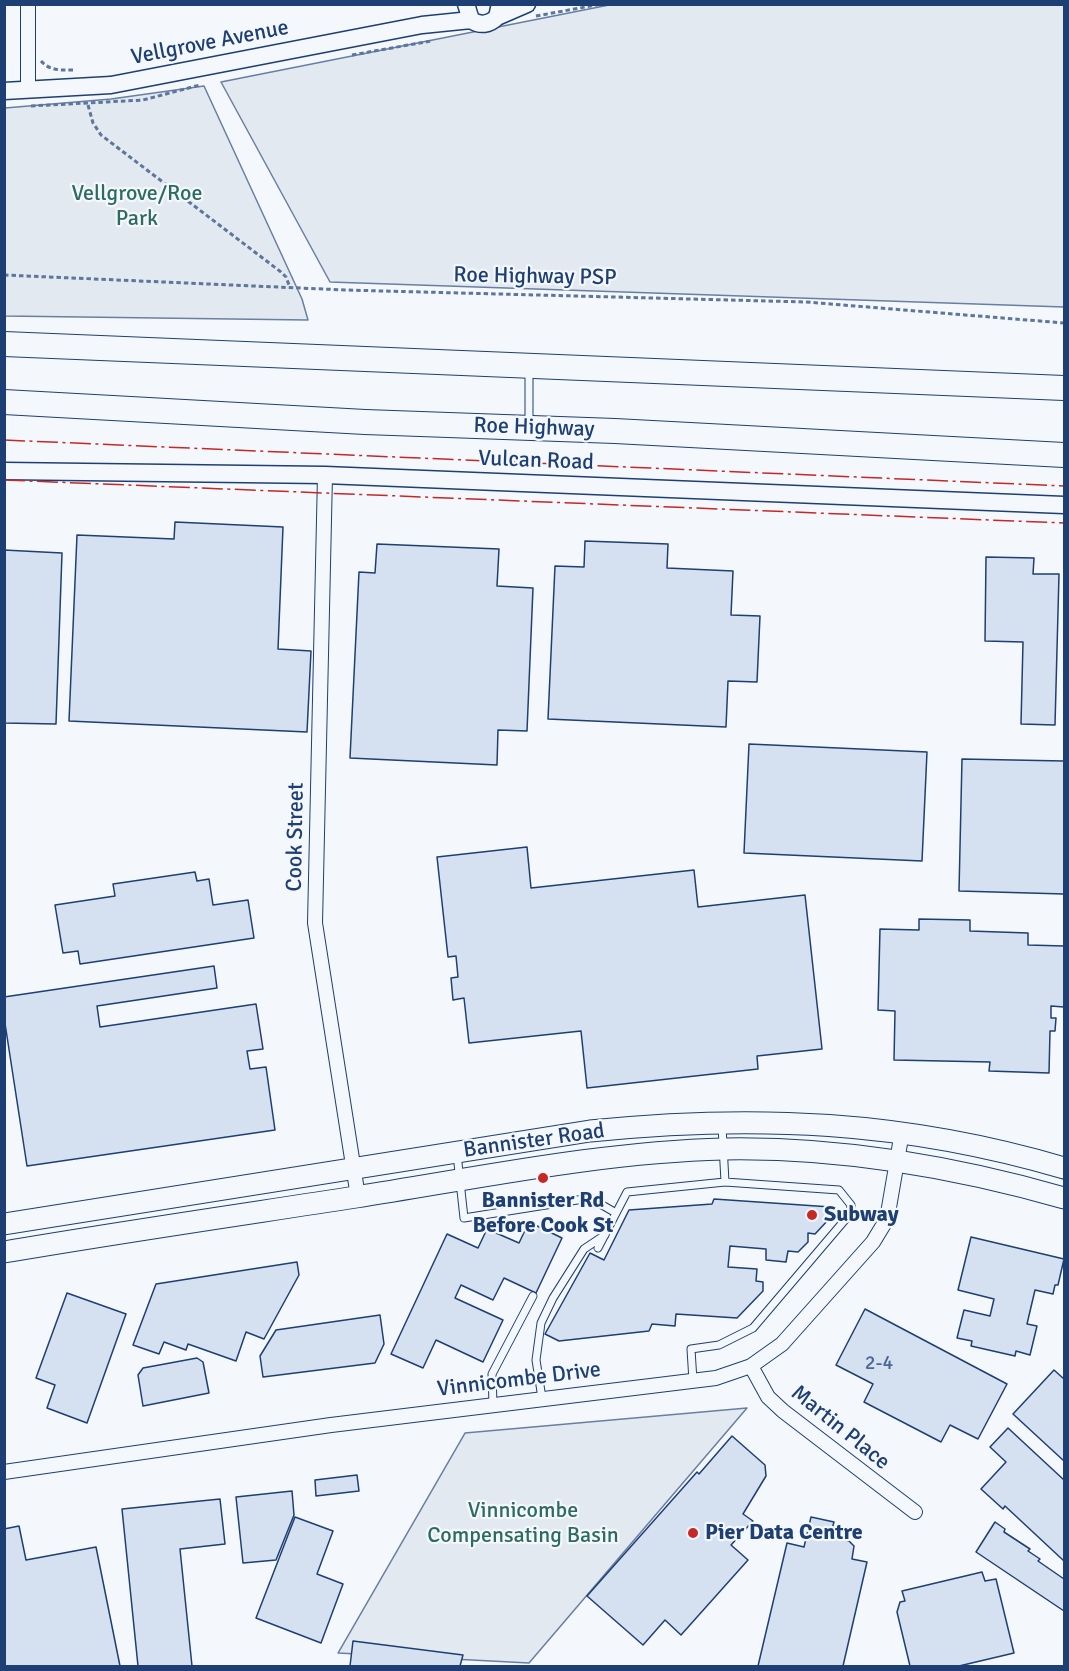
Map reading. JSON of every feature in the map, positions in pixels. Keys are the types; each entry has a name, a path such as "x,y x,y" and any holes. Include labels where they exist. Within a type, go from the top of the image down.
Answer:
{"highway":[{"path":"4,344 1065,387"},
{"name":"Roe Highway","path":"4,402 365,422 1065,455"}],"main road":[{"name":"Bannister Road","path":"4,1224 590,1131 722,1121 809,1123 902,1132 1021,1155 1065,1168"},
{"name":"Bannister Road","path":"4,1252 584,1161 724,1149 791,1151 897,1161 1006,1182 1065,1198"}],"street":[{"path":"28,4 28,90"},
{"name":"Vellgrove Avenue","path":"4,91 111,86 422,25 467,10 486,24 498,11 527,4"},
{"name":"Vulcan Road","path":"4,471 325,475 1065,505"},
{"name":"Cook Street","path":"325,475 315,923 358,1197"},
{"name":"Vinnicombe Drive","path":"4,1472 331,1425 716,1378 751,1365 782,1344 873,1242 887,1219 902,1132"},
{"name":"Martin Place","path":"751,1365 768,1397 783,1411 915,1512"}],"lane":[{"path":"529,366 529,428"},
{"path":"722,1121 725,1182"},
{"path":"457,1152 464,1218 590,1198 616,1213"},
{"path":"598,1248 627,1192 725,1182 839,1190 850,1204 849,1214 753,1328 719,1345 691,1349 693,1381"},
{"path":"542,1398 536,1360 541,1323 553,1298 584,1250 605,1235"},
{"path":"493,1404 492,1374 533,1296"}],"path":[{"path":"28,49 38,50 39,58 47,67 58,70 87,70 87,87 93,123 101,135 281,272 290,286"},
{"name":"Roe Highway PSP","path":"4,275 345,290 806,302 1065,323"}],"green space":[{"path":"609,5 1064,5 1064,307 330,282 221,82"},
{"name":"Vellgrove/Roe Park","path":"204,86 302,299 308,320 5,316 5,108 111,99"},
{"name":"Vinnicombe Compensating Basin","path":"747,1408 529,1663 338,1653 465,1433"}],"building":[{"path":"175,522 283,527 278,649 311,651 307,732 69,721 77,535 174,539"},
{"path":"585,541 668,544 667,568 733,571 731,615 760,616 757,682 728,681 726,727 548,719 555,566 584,567"},
{"path":"377,544 499,549 497,586 533,588 527,731 498,730 497,765 350,758 359,572 375,573"},
{"path":"4,550 62,553 56,724 4,723"},
{"path":"986,557 1034,558 1033,574 1059,574 1055,725 1021,724 1023,642 985,641"},
{"path":"749,744 927,752 922,861 744,853"},
{"path":"962,759 1064,761 1064,894 959,891"},
{"path":"527,847 531,888 694,870 698,907 805,895 822,1049 757,1056 758,1069 587,1088 581,1031 469,1043 464,998 453,1000 451,978 458,977 456,956 448,957 437,857"},
{"path":"195,872 197,881 209,879 213,905 248,900 254,938 80,964 78,951 63,953 55,905 115,896 113,884"},
{"path":"919,919 970,920 970,931 1028,933 1028,945 1064,946 1064,1007 1051,1006 1051,1018 1056,1018 1055,1031 1050,1031 1049,1073 989,1071 990,1062 894,1060 895,1011 878,1010 880,929 919,930"},
{"path":"214,966 217,988 97,1006 100,1027 256,1004 263,1049 247,1051 250,1069 266,1067 275,1130 27,1166 4,1017 4,997"},
{"path":"714,1199 831,1207 830,1218 815,1234 808,1233 808,1242 798,1252 788,1251 786,1262 766,1260 766,1249 730,1246 728,1267 757,1269 756,1281 763,1282 763,1291 737,1318 676,1314 675,1326 652,1324 649,1331 559,1341 545,1334 590,1253 604,1260 629,1210 712,1204"},
{"path":"529,1222 562,1238 536,1293 504,1278 493,1300 461,1285 455,1298 503,1320 483,1362 436,1340 423,1368 391,1354 447,1234 478,1248 487,1229 519,1243"},
{"path":"971,1237 1064,1259 1058,1285 1055,1285 1053,1294 1035,1290 1027,1324 1037,1326 1030,1355 1016,1351 1015,1356 971,1346 972,1341 957,1338 964,1310 990,1316 994,1299 958,1290"},
{"path":"297,1262 299,1275 264,1339 246,1332 236,1361 188,1344 186,1350 164,1342 159,1354 133,1345 156,1284"},
{"path":"67,1293 126,1314 87,1423 47,1408 55,1385 36,1378"},
{"path":"865,1309 1007,1384 978,1439 950,1425 941,1442 864,1402 873,1384 836,1365"},
{"path":"380,1315 384,1344 375,1363 263,1377 260,1356 276,1330"},
{"path":"197,1358 203,1362 209,1393 143,1406 138,1375 143,1368"},
{"path":"1054,1370 1064,1379 1064,1461 1013,1414"},
{"path":"1008,1428 1064,1480 1064,1561 1005,1506 1003,1509 981,1489 1006,1462 990,1447"},
{"name":"Pier Data Centre","path":"732,1436 765,1465 766,1476 743,1514 753,1521 731,1545 748,1560 681,1635 665,1620 643,1645 587,1596"},
{"path":"357,1475 359,1491 316,1496 315,1480"},
{"path":"292,1491 294,1515 276,1560 243,1563 236,1497"},
{"path":"220,1499 225,1544 180,1549 192,1666 138,1666 122,1509"},
{"path":"295,1517 333,1531 317,1574 343,1584 321,1643 256,1618"},
{"path":"811,1517 834,1522 830,1536 849,1541 854,1546 852,1559 867,1562 843,1666 758,1666 787,1543 804,1547"},
{"path":"995,1522 1005,1529 1004,1532 1030,1549 1028,1551 1040,1559 1038,1561 1064,1579 1064,1611 976,1552"},
{"path":"19,1526 26,1560 96,1547 120,1666 4,1666 4,1529"},
{"path":"982,1572 985,1581 996,1579 1014,1653 959,1666 910,1666 897,1612 900,1602 905,1601 902,1591"},
{"path":"353,1641 463,1655 460,1666 350,1666"}],"power":[{"path":"4,440 1064,486"},
{"path":"4,480 1064,523"}],"place":[{"name":"Bannister Rd Before Cook St","path":"543,1178"},
{"name":"Subway","path":"812,1215"},
{"name":"Pier Data Centre","path":"693,1533"}]}
